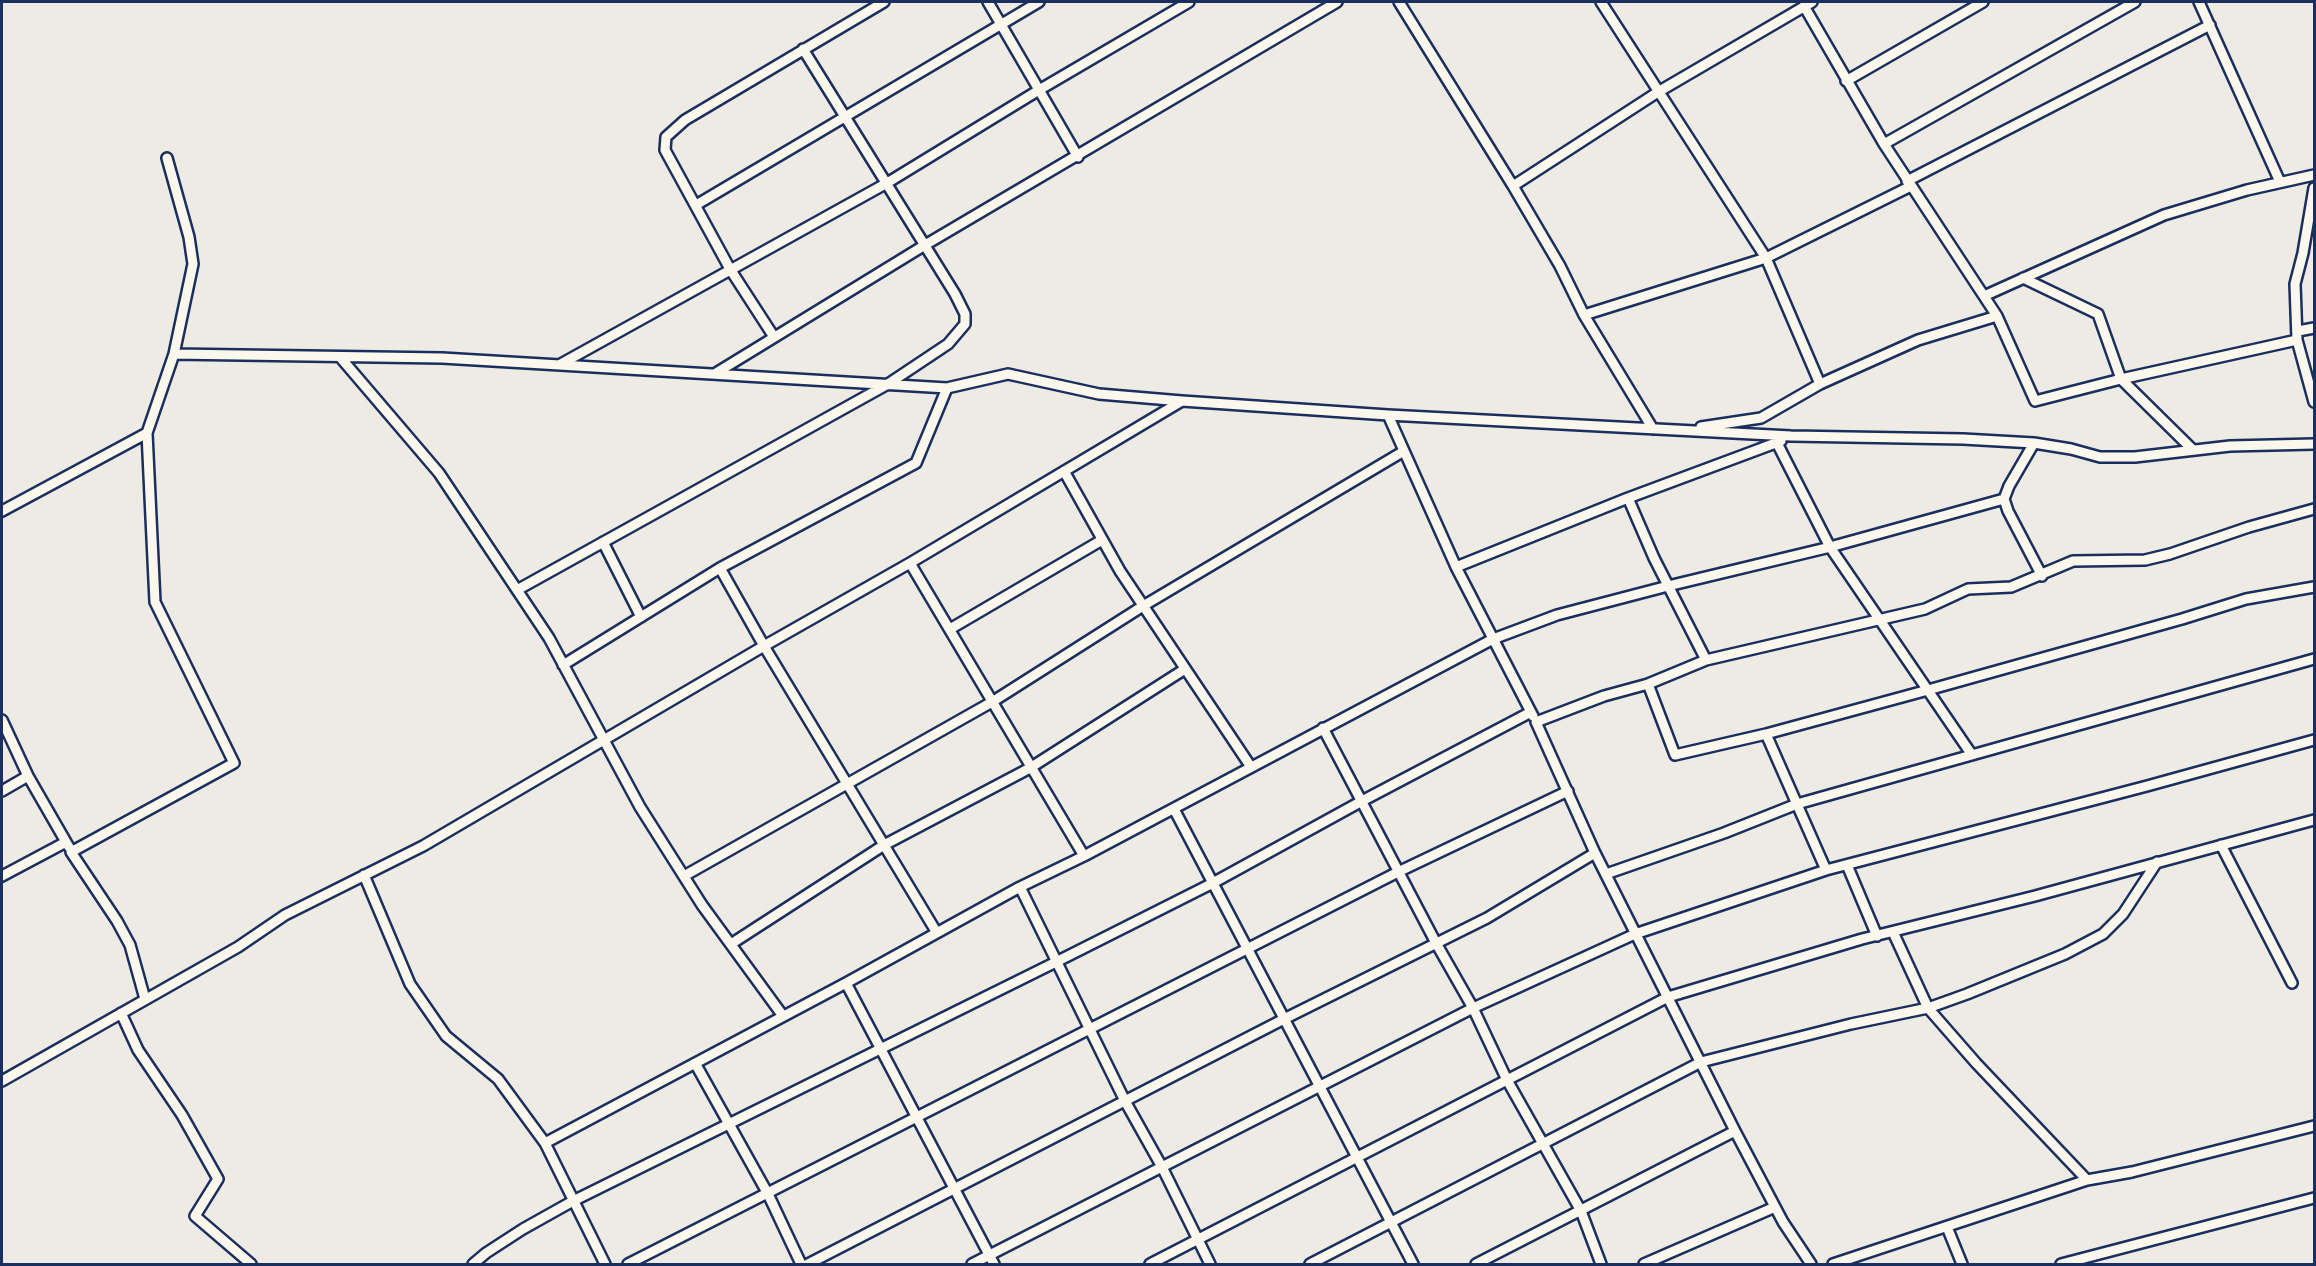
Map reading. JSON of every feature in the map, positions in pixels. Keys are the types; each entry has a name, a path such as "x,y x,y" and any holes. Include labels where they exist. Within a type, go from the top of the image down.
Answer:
{"street":[{"path":"774,337 730,269 665,150 666,137 685,120 884,2"},
{"path":"988,2 1078,156"},
{"path":"696,205 1040,2"},
{"path":"560,364 887,183 1039,90 1190,2"},
{"path":"716,373 925,245 1337,2"},
{"path":"1399,2 1513,186 1560,266 1584,315 1653,429"},
{"path":"1601,2 1766,258 1820,384"},
{"path":"1846,81 1983,2"},
{"path":"1884,144 2135,2"},
{"path":"2199,2 2280,182"},
{"path":"1513,186 1658,92 1808,4 1846,81 1884,144 1997,316 2034,402 2297,335 2314,328"},
{"path":"1584,315 1766,258 2210,25"},
{"path":"517,590 888,384 948,344 964,324 965,314 955,294 803,49"},
{"path":"71,852 234,763 155,602 147,434 174,354 193,264 189,237 167,158"},
{"path":"1984,296 2164,215 2247,190 2314,175"},
{"path":"2314,188 2303,253 2295,284 2297,335 2314,402"},
{"path":"2303,253 2314,250"},
{"path":"2023,278 2098,314 2121,379 2193,450"},
{"path":"1679,430 1761,418 1820,384 1918,340 1997,316"},
{"path":"174,354 442,358 947,388 1008,374 1099,394 1182,401 1653,429 2034,443 2071,449 2100,457 2135,457 2230,446 2314,444"},
{"path":"340,357 439,473 549,638 640,807 730,944 783,1016"},
{"path":"564,665 720,568 916,463 947,388"},
{"path":"2,1081 238,947 285,915 423,846 910,563 1182,401"},
{"path":"1388,415 1456,567 1536,722 1595,853 1735,1131 1775,1207 1810,1264"},
{"path":"2,511 147,434"},
{"path":"1456,567 1628,498 1777,443 1791,435"},
{"path":"1777,443 1830,547 1972,755"},
{"path":"2034,443 2004,499 2042,576"},
{"path":"684,876 992,702 1143,606 1404,451"},
{"path":"1064,471 1102,540 1143,606 1251,767"},
{"path":"1628,498 1668,586 1706,660"},
{"path":"545,1143 1020,888 1174,809 1493,639 1557,615 1830,547 2004,499"},
{"path":"1536,722 1604,696 1648,684 1706,660 1925,609 1968,589 2010,587 2042,576 2073,561 2145,560 2314,509"},
{"path":"950,629 1102,540"},
{"path":"603,542 641,617"},
{"path":"910,563 1084,856"},
{"path":"720,568 937,933"},
{"path":"1648,684 1675,755 1766,734 1928,690 2246,599 2314,587"},
{"path":"1606,874 1724,833 1797,804 2314,659"},
{"path":"730,944 884,845 1030,768 1185,669"},
{"path":"473,1264 523,1229 573,1201 1211,884 1531,712"},
{"path":"2,720 28,776 71,852 117,921 130,945 146,999"},
{"path":"1323,728 1436,943 1473,1008 1507,1080 1581,1211 1601,1264"},
{"path":"1766,734 1826,870"},
{"path":"972,1264 991,1260 1162,1167 1473,1008 1635,933 1826,870 2314,740"},
{"path":"2,790 28,776"},
{"path":"628,1264 1090,1031 1398,872 1568,791"},
{"path":"1174,809 1211,884 1249,950 1355,1157 1413,1264"},
{"path":"1150,1264 1668,997 1876,936 2314,820"},
{"path":"2,876 66,842"},
{"path":"2221,845 2292,983"},
{"path":"808,1264 1284,1019 1487,918 1595,853"},
{"path":"1310,1264 1701,1062 1851,1024 1928,1008 2065,954 2103,934 2123,914 2157,862"},
{"path":"1847,865 1876,936"},
{"path":"364,875 410,984 446,1036 498,1079 545,1143 605,1264"},
{"path":"1020,888 1125,1101 1162,1167 1210,1264"},
{"path":"1893,932 1928,1008 1976,1064 2087,1180"},
{"path":"846,983 991,1260"},
{"path":"121,1013 138,1050 182,1115 218,1179 195,1216 251,1264"},
{"path":"695,1063 768,1194 801,1264"},
{"path":"1833,1264 2087,1180 2132,1172 2314,1126"},
{"path":"1476,1264 1735,1131"},
{"path":"2061,1264 2314,1198"},
{"path":"1644,1264 1775,1207"},
{"path":"1947,1227 1962,1264"}]}
